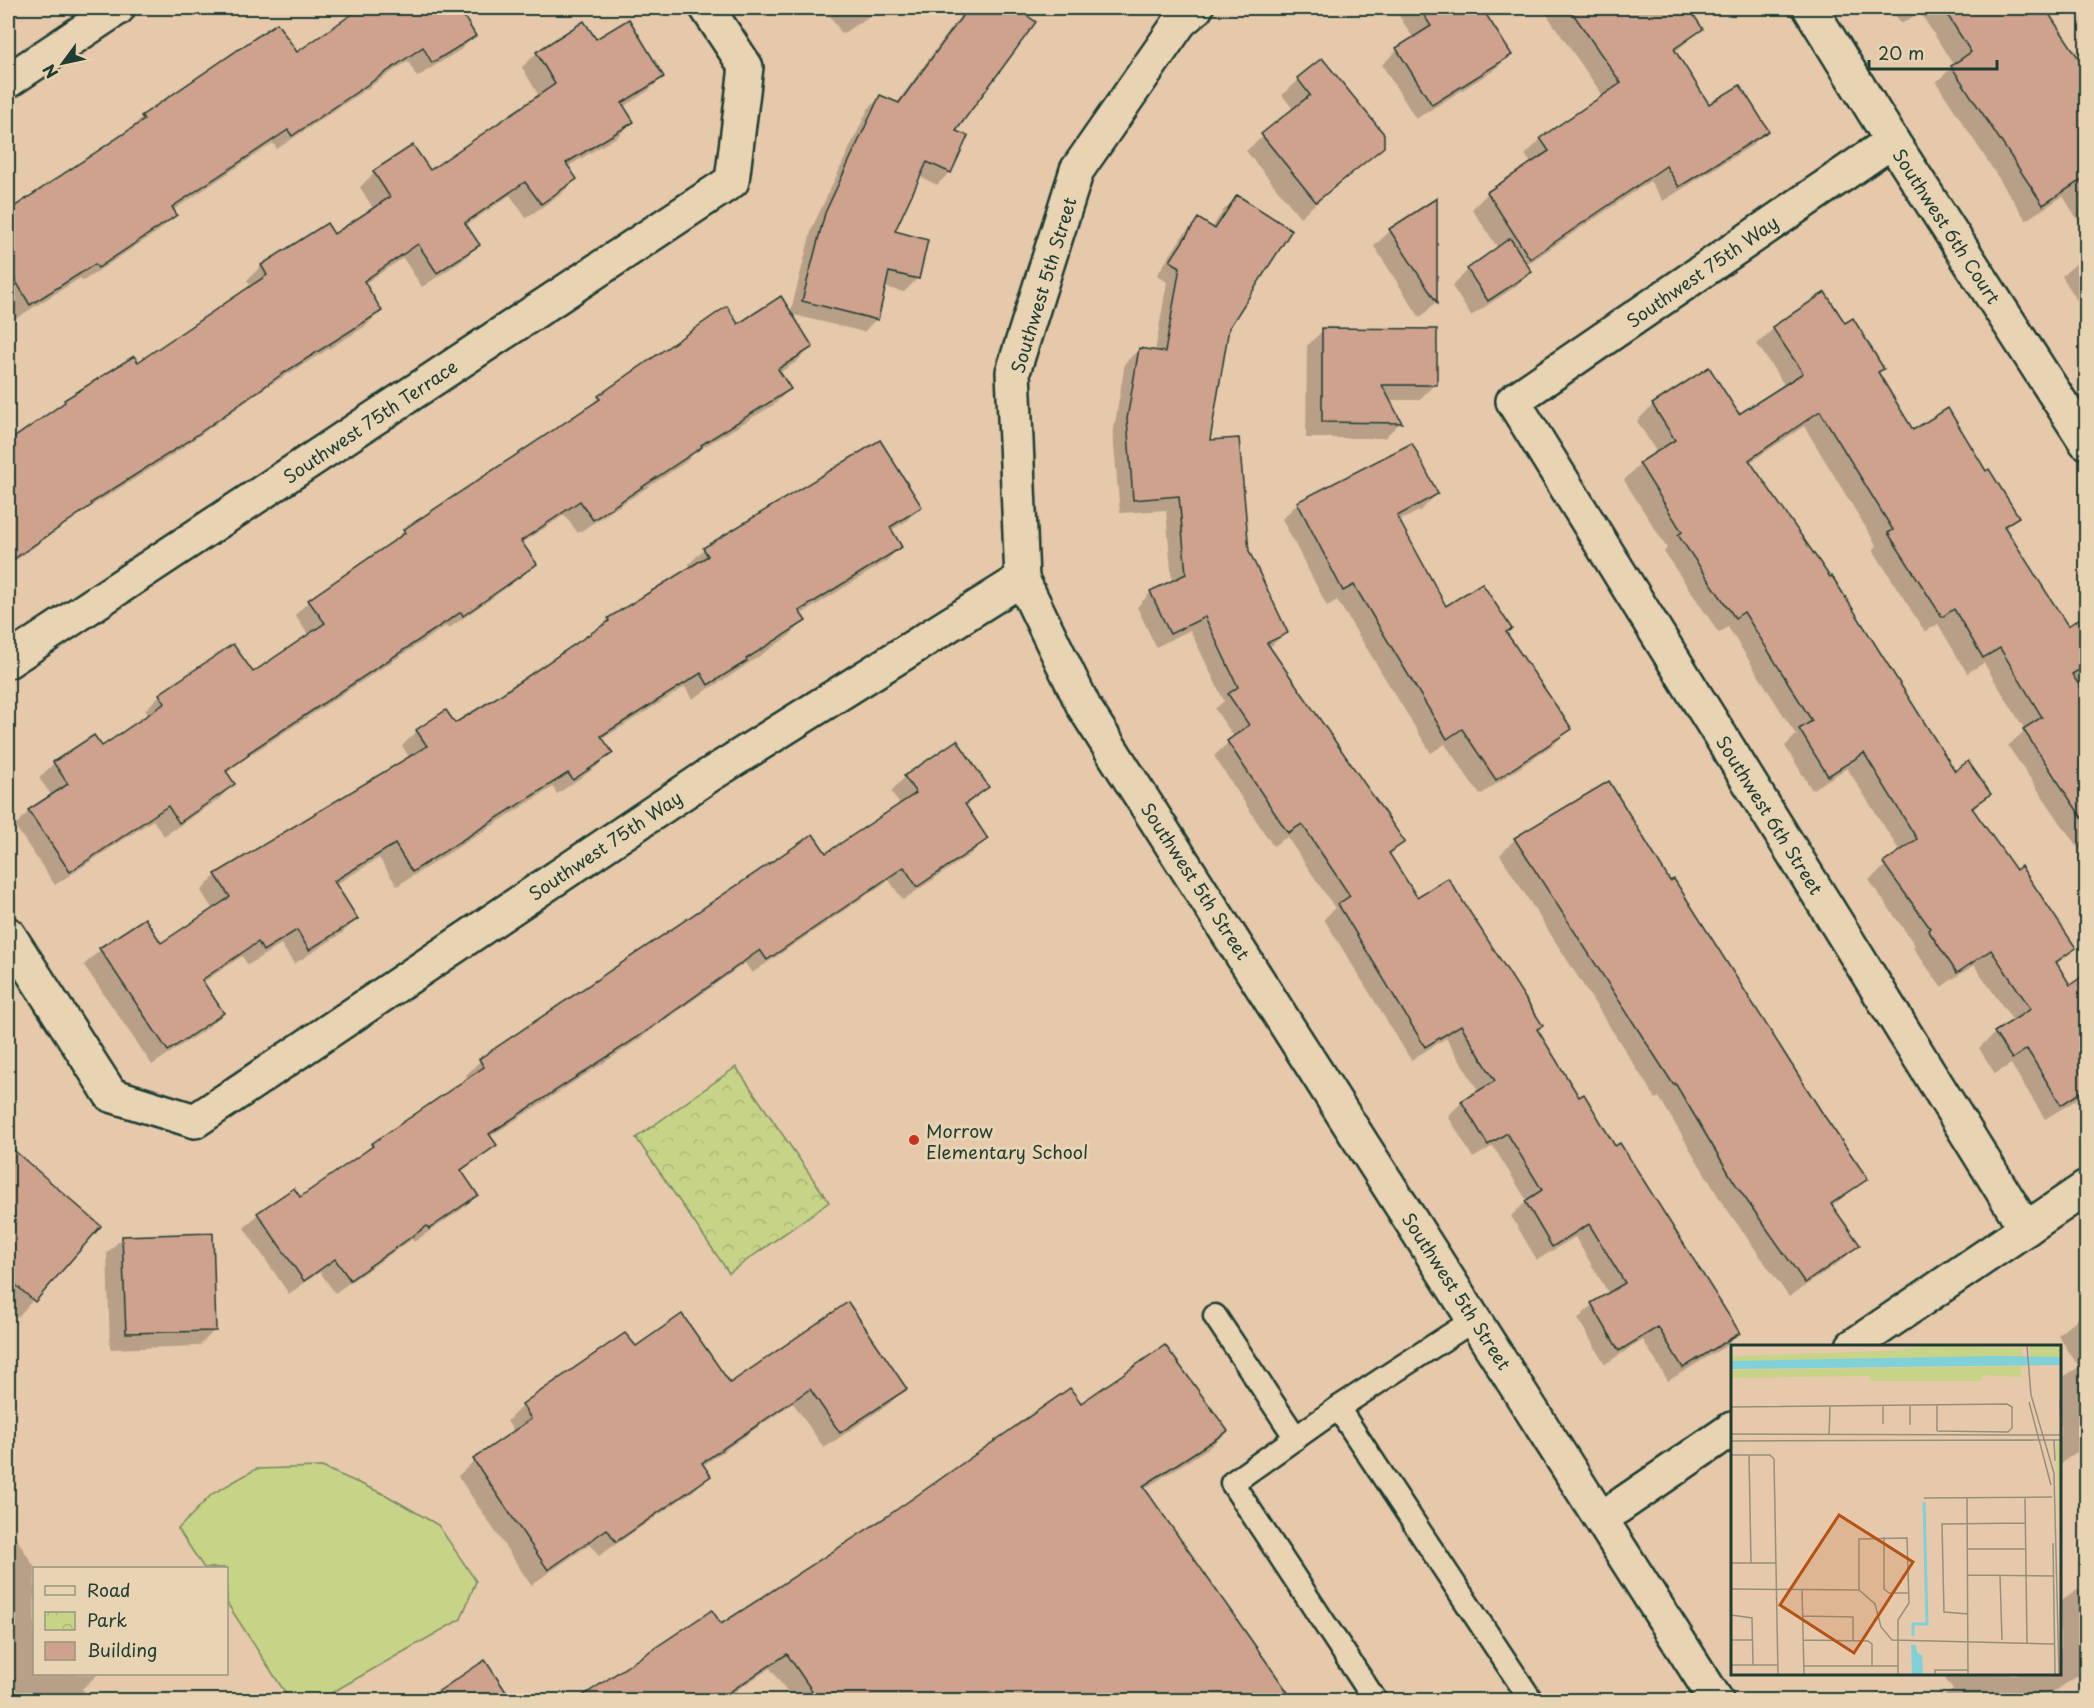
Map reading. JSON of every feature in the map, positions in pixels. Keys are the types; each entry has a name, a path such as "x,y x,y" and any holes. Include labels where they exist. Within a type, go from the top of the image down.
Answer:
{"street":[{"path":"8,81 118,8"},
{"name":"Southwest 75th Terrace","path":"8,661 732,181 746,67 707,8"},
{"name":"Southwest 5th Street","path":"1196,8 1180,22 1077,170 1013,372 1022,579 1084,707 1602,1518 1716,1701"},
{"name":"Southwest 6th Court","path":"1810,8 1892,141 2086,442"},
{"name":"Southwest 75th Way","path":"1513,401 1892,141"},
{"name":"Southwest 6th Street","path":"1513,401 2026,1229"},
{"name":"Southwest 75th Way","path":"8,934 111,1095 195,1121 708,776 1022,579"},
{"path":"1856,1345 2086,1188"},
{"path":"1602,1518 1731,1430"}],"lane":[{"path":"1215,1316 1296,1438"},
{"path":"1375,1701 1232,1483 1338,1408 1475,1319"},
{"path":"1338,1408 1531,1701"}],"green space":[{"path":"736,1067 829,1202 729,1273 636,1138"},
{"path":"322,1467 386,1495 438,1525 476,1581 461,1619 319,1700 290,1700 228,1605 228,1567 203,1567 178,1529 212,1494 256,1469"}],"building":[{"path":"361,8 459,8 476,36 432,63 423,47 292,136 288,130 172,207 177,215 98,268 95,264 30,305 8,268 8,211 144,120 141,116 277,23 297,52"},
{"path":"968,8 1016,8 1036,22 956,131 968,136 951,173 927,162 895,231 928,240 919,279 889,272 878,320 802,301 825,213 880,95 899,103"},
{"path":"1419,8 1482,8 1512,55 1432,105 1396,48 1431,26"},
{"path":"1569,8 1689,8 1703,29 1674,49 1709,104 1740,85 1769,131 1679,187 1666,166 1530,259 1487,192 1549,151 1540,138 1621,83"},
{"path":"1943,8 2045,8 2086,69 2086,177 2043,205 1951,66 1971,52"},
{"path":"629,19 664,77 622,103 634,122 566,163 577,179 541,204 525,182 465,223 480,245 437,273 418,244 364,281 382,311 282,374 187,442 91,503 92,505 8,563 8,442 65,402 64,400 134,356 138,362 267,275 261,265 327,223 334,234 390,197 373,171 413,145 430,170 555,84 536,52 584,21 596,39"},
{"path":"1322,58 1384,134 1384,147 1316,202 1261,134 1310,95 1297,78"},
{"path":"1237,195 1292,230 1229,328 1210,440 1239,438 1249,551 1288,633 1267,643 1405,842 1389,853 1417,897 1448,878 1543,1026 1537,1029 1579,1097 1584,1094 1615,1146 1620,1143 1740,1333 1683,1368 1658,1327 1619,1351 1591,1303 1625,1283 1589,1224 1552,1247 1525,1201 1542,1190 1507,1133 1488,1145 1461,1101 1495,1081 1461,1025 1425,1047 1338,904 1350,896 1302,824 1288,833 1227,741 1249,725 1228,694 1238,687 1205,617 1170,634 1150,591 1186,574 1179,496 1133,500 1127,419 1139,348 1165,352 1180,267 1170,261 1198,218 1215,229"},
{"path":"1437,198 1437,303 1389,229"},
{"path":"1510,238 1532,272 1488,301 1467,269"},
{"path":"1825,292 1845,323 1853,318 1884,369 1878,372 1913,430 1948,408 1986,471 1989,469 2019,517 2004,526 2068,626 2086,614 2086,666 2072,674 2086,696 2086,824 2023,729 2042,717 2000,648 1983,658 1954,609 1942,617 1888,533 1893,530 1820,411 1749,460 1830,577 1832,576 1955,771 1968,761 1991,794 1972,808 2016,870 2021,866 2076,948 2056,962 2070,985 2086,974 2086,1089 2061,1105 2027,1049 2012,1059 1994,1032 2031,1009 1991,950 1957,973 1928,930 1930,928 1883,863 1917,839 1864,753 1828,776 1799,729 1812,721 1744,612 1735,618 1678,535 1682,532 1639,463 1675,440 1652,404 1709,367 1739,414 1803,373 1772,327"},
{"path":"781,296 813,347 778,369 791,389 701,445 702,447 593,520 580,501 521,541 537,564 463,616 461,612 248,753 249,755 226,771 235,784 179,823 168,806 70,872 28,810 68,784 53,762 94,735 102,746 165,703 159,694 233,644 253,672 325,623 308,600 405,533 403,530 600,399 598,396 727,306 738,324"},
{"path":"1322,328 1437,329 1437,385 1382,385 1402,423 1322,422"},
{"path":"880,440 922,507 890,527 902,547 799,611 806,621 746,659 747,661 708,685 701,673 601,736 613,753 573,780 568,773 412,872 395,844 334,881 358,919 309,950 297,930 263,951 258,942 202,980 224,1013 168,1051 99,948 145,918 161,943 230,897 215,874 427,746 416,730 446,710 455,723 494,699 609,621 608,618 708,556 703,548"},
{"path":"1412,443 1438,494 1397,516 1446,606 1482,583 1512,629 1506,632 1572,729 1496,780 1462,729 1447,739 1354,585 1343,591 1297,502"},
{"path":"957,740 989,787 965,804 988,839 917,887 904,867 767,960 760,950 641,1035 489,1134 497,1145 461,1170 478,1195 429,1229 427,1226 350,1280 335,1259 304,1281 257,1213 294,1188 300,1197 373,1146 371,1144 484,1067 479,1059 813,834 826,853 916,793 904,776"},
{"path":"1609,781 1670,881 1674,879 1823,1114 1868,1179 1831,1204 1860,1245 1805,1283 1736,1185 1675,1083 1673,1084 1514,838"},
{"path":"8,1145 101,1226 35,1302 8,1278"},
{"path":"213,1233 216,1331 126,1333 122,1236"},
{"path":"848,1302 907,1389 840,1433 810,1389 702,1463 711,1476 616,1542 607,1529 548,1570 473,1459 531,1419 522,1404 625,1333 636,1346 682,1314 730,1383"},
{"path":"1165,1345 1228,1431 1143,1486 1294,1701 819,1701 787,1654 716,1701 575,1701 712,1610 721,1624 886,1517 1070,1388 1081,1403"},
{"path":"485,1660 512,1701 424,1701"}],"place":[{"name":"Morrow Elementary School","path":"914,1140"}]}
